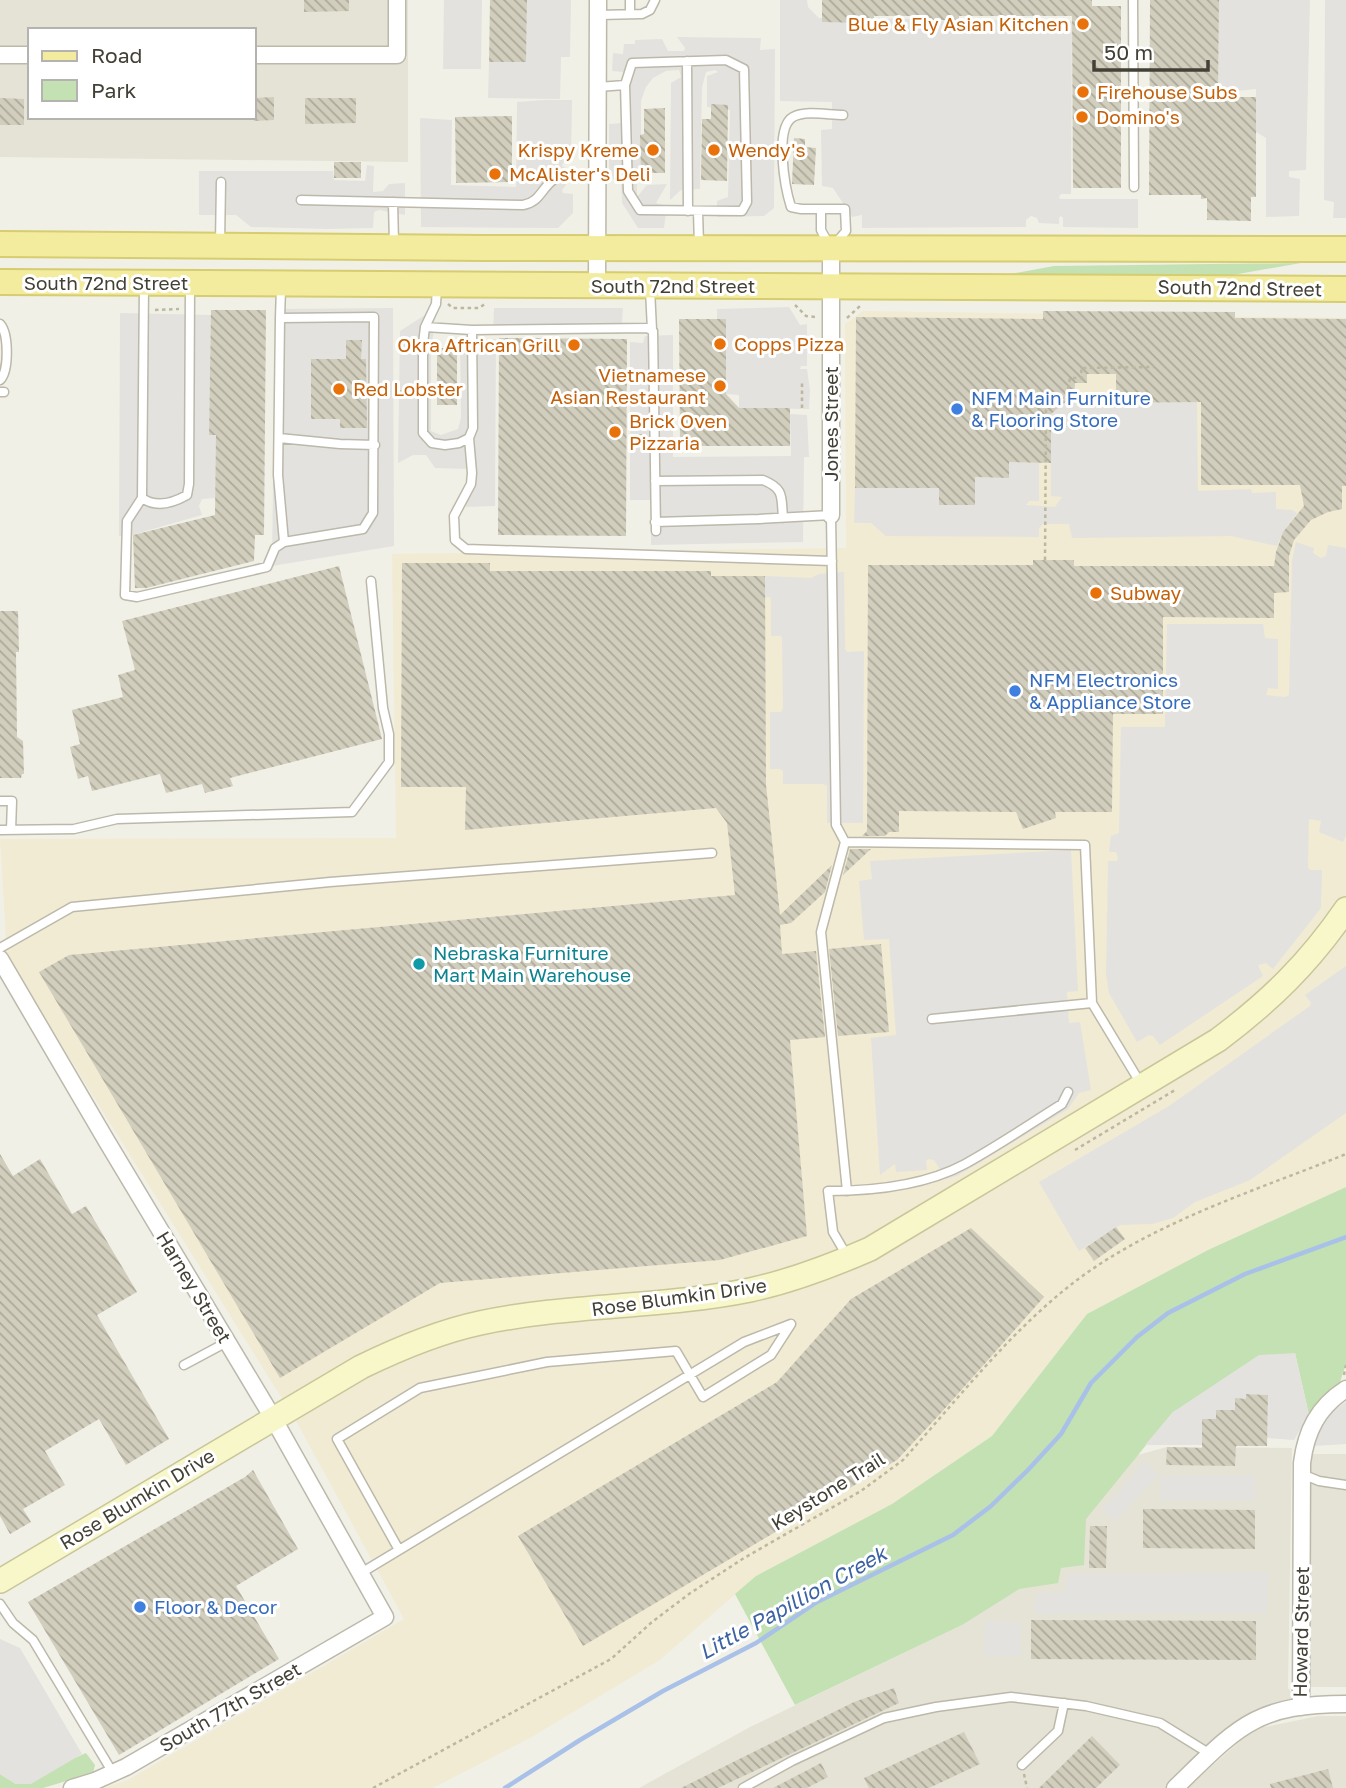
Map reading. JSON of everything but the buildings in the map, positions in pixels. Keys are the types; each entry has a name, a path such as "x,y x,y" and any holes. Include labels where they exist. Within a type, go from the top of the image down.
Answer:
{"main road":[{"name":"South 72nd Street","path":"0,244 699,249 1346,249"},
{"name":"South 72nd Street","path":"0,282 1346,289"},
{"name":"Rose Blumkin Drive","path":"0,1581 273,1418 389,1354 458,1328 527,1315 750,1290 802,1277 849,1258 895,1235 1219,1040 1263,1005 1301,969 1346,909"}],"street":[{"path":"256,55 397,55 397,0"},
{"path":"597,286 598,7"},
{"path":"0,55 28,55"},
{"name":"Jones Street","path":"831,249 831,515"},
{"name":"Harney Street","path":"0,959 273,1418 362,1573 384,1617"},
{"name":"Howard Street","path":"1175,1788 1242,1726 1281,1709 1301,1707 1304,1447 1315,1419 1325,1406 1346,1389"},
{"name":"South 77th Street","path":"72,1788 113,1773 384,1617"},
{"path":"1301,1707 1346,1704"}],"lane":[{"path":"630,0 630,15"},
{"path":"598,7 630,15 642,15 650,10 655,0"},
{"path":"1133,0 1134,187"},
{"path":"726,60 744,69 747,202 742,211 640,210 628,191 625,85 632,63 687,61 726,60"},
{"path":"687,61 688,211"},
{"path":"598,87 625,85"},
{"path":"821,209 821,230 831,249 846,231 845,209 791,207 784,186 783,129 790,118 801,114 843,115"},
{"path":"301,200 523,205 537,200 553,180 563,176 598,176"},
{"path":"220,246 222,182"},
{"path":"393,202 394,247"},
{"path":"698,211 699,249"},
{"path":"144,284 142,498 127,521 125,595 136,597 267,567 275,548 284,542 363,529 373,513 374,317 280,318"},
{"path":"142,498 150,504 174,502 187,495 190,284"},
{"path":"281,285 278,475 284,542"},
{"path":"437,285 436,304 425,327 421,382 423,433 432,443 445,445 459,443 468,438"},
{"path":"650,286 656,526 831,515 836,825 845,842 821,932 847,1191"},
{"path":"0,324 6,334 5,373 0,380"},
{"path":"425,327 472,330 652,330"},
{"path":"472,330 473,428 468,438 471,484 454,516 454,540 467,549 832,561"},
{"path":"279,438 340,444 375,444"},
{"path":"655,481 763,480 781,492 783,518"},
{"path":"0,830 74,829 117,819 352,812 389,762 389,734 383,708 371,581"},
{"path":"0,801 12,801 11,830"},
{"path":"845,842 1085,845 1092,1003 1142,1086"},
{"path":"0,948 72,907 330,882 712,853"},
{"path":"932,1019 1092,1003"},
{"path":"849,1258 834,1232 828,1191 887,1188 964,1165 1062,1104 1068,1092"},
{"path":"362,1573 690,1376 744,1342 791,1324 771,1355 703,1397 690,1376 676,1351 547,1362 419,1388 337,1439 399,1550"},
{"path":"184,1365 228,1342"},
{"path":"1302,1475 1346,1485"},
{"path":"0,1604 13,1623 33,1640 113,1773"},
{"path":"743,1788 792,1761 884,1718 936,1707 1011,1698 1086,1706 1160,1723 1210,1754"},
{"path":"1022,1765 1058,1731 1064,1703"}],"path":[{"path":"483,348 495,348"},
{"path":"1045,560 1046,410 1067,395 1070,378 1082,378 1081,368 1154,367"},
{"path":"802,382 802,408"},
{"path":"400,392 412,386"},
{"path":"632,436 640,435"},
{"name":"Keystone Trail","path":"373,1788 611,1659 668,1609 707,1581 882,1478 903,1460 1040,1312 1079,1279 1102,1264 1140,1241 1214,1205 1346,1154"}],"shaded area":[{"path":"0,0 408,0 408,162 0,157"},
{"path":"444,0 482,0 481,69 443,69"},
{"path":"527,0 571,0 570,57 561,57 560,99 488,98 489,62 526,62"},
{"path":"780,0 807,0 808,7 819,18 1072,21 1071,194 1061,194 1059,197 1138,199 1138,228 1063,227 1061,216 1059,224 1039,223 1037,218 1031,216 1026,220 1026,227 862,228 862,215 852,217 833,188 822,186 821,130 832,129 832,102 780,101"},
{"path":"1219,0 1310,0 1306,170 1289,171 1289,177 1300,179 1299,216 1266,217 1266,138 1256,132 1256,89 1218,93"},
{"path":"1325,0 1346,0 1346,218 1333,218 1334,202 1324,200"},
{"path":"677,37 761,38 760,50 775,49 774,208 764,216 717,217 717,201 728,197 730,110 707,107 707,76 718,72 715,70 706,72 702,87 700,189 681,190 670,200 671,83 681,77 679,70 666,71 653,78 641,101 641,165 637,173 637,197 647,185 667,184 656,203 667,206 664,228 638,228 622,203 621,180 609,179 609,124 622,123 623,72 612,71 613,53 623,54 624,44 635,44 635,40 662,39 668,51 684,51 685,48"},
{"path":"572,100 571,160 562,166 566,168 566,185 562,190 563,193 573,194 573,213 558,228 421,227 420,118 452,120 451,185 516,187 517,102"},
{"path":"367,165 374,166 373,192 383,191 389,184 405,183 405,215 379,210 374,212 373,228 327,229 251,227 236,215 199,215 199,171 333,171 334,180 365,181"},
{"path":"789,307 800,325 807,324 807,366 801,366 800,369 807,369 809,409 739,408 739,395 726,394 726,319 717,319 717,309"},
{"path":"393,308 394,546 272,566 275,309"},
{"path":"494,308 623,308 621,334 493,335"},
{"path":"863,311 1346,318 1346,1187 1208,1250 1087,1314 992,1436 892,1504 756,1576 660,1660 530,1738 433,1788 103,1788 128,1780 404,1619 296,1421 7,958 0,839 396,838 392,554 846,548 845,324"},
{"path":"120,313 211,315 209,434 216,435 216,498 202,499 199,506 202,515 132,535 119,536"},
{"path":"425,315 435,316 431,356 431,431 441,435 458,429 461,418 460,339 496,339 495,506 466,507 467,469 435,468 426,455 413,455 398,463 400,331"},
{"path":"673,335 673,457 791,456 790,414 807,415 809,457 804,457 803,542 651,545 651,500 630,500 630,342 643,343 645,336"},
{"path":"1197,402 1198,491 1251,489 1252,493 1276,492 1276,509 1297,513 1283,532 1277,546 1231,536 1072,538 1069,524 1043,524 1039,528 1039,537 886,536 871,523 854,523 855,488 939,488 939,505 974,505 975,477 1009,478 1009,462 1039,463 1039,501 1029,501 1026,505 1055,507 1062,497 1051,496 1051,414 1065,403"},
{"path":"1296,542 1314,548 1313,553 1321,558 1326,556 1328,545 1346,548 1346,835 1343,842 1319,832 1321,821 1309,819 1308,867 1310,870 1322,870 1321,908 1273,969 1266,963 1258,965 1263,976 1160,1045 1149,1035 1137,1042 1109,993 1106,975 1108,861 1117,861 1118,857 1116,852 1109,852 1111,836 1119,833 1121,727 1165,727 1167,624 1263,624 1265,638 1278,639 1278,689 1268,688 1266,695 1289,695 1292,561"},
{"path":"844,572 845,649 847,652 864,651 863,823 827,823 827,786 783,784 783,771 770,769 770,712 781,712 783,708 782,639 781,636 771,636 771,600 770,597 765,597 765,576 811,578 819,574"},
{"path":"1071,850 1078,991 1067,992 1069,1023 1080,1022 1091,1090 1079,1093 1068,1109 957,1176 946,1179 934,1160 929,1159 926,1161 927,1170 896,1172 895,1164 880,1175 871,1038 896,1035 889,939 864,940 859,881 872,879 870,861"},
{"path":"1346,966 1346,1113 1250,1180 1195,1202 1173,1218 1152,1224 1120,1225 1079,1251 1039,1182 1169,1106 1310,1006 1311,1003 1305,995"},
{"path":"1295,1353 1309,1415 1294,1440 1267,1438 1268,1395 1247,1394 1246,1399 1236,1399 1235,1410 1217,1410 1216,1419 1202,1419 1202,1445 1145,1445 1173,1412 1259,1355"},
{"path":"1346,1402 1346,1444 1314,1446 1323,1418"},
{"path":"1167,1447 1292,1448 1288,1688 1301,1707 1265,1727 1318,1716 1346,1716 1346,1788 1187,1788 1241,1740 1203,1761 1175,1788 639,1788 750,1727 962,1625 1134,1456"},
{"path":"1307,1454 1346,1454 1346,1687 1307,1687"},
{"path":"1145,1461 1159,1474 1116,1521 1102,1510"},
{"path":"1255,1475 1255,1500 1160,1500 1161,1476"},
{"path":"1268,1572 1267,1613 1035,1614 1035,1594 1066,1591 1067,1574"},
{"path":"985,1621 1021,1622 1021,1656 984,1657"},
{"path":"0,1639 20,1648 82,1754 31,1784 16,1784 0,1774"}],"green space":[{"path":"1301,263 1227,276 1010,274 1054,266"},
{"path":"1346,1187 1346,1364 1340,1382 1309,1415 1295,1353 1173,1412 1086,1519 1084,1565 1061,1568 1058,1583 1019,1589 962,1625 795,1705 735,1594 756,1576 892,1504 992,1436 1087,1314 1208,1250"},
{"path":"86,1753 95,1765 93,1773 43,1788 0,1788 0,1774 16,1784"}],"waterway":[{"name":"Little Papillion Creek","path":"505,1788 663,1691 756,1643 817,1602 953,1535 991,1506 1028,1470 1061,1434 1091,1383 1137,1337 1168,1313 1245,1274 1346,1237"}],"place":[{"name":"Blue & Fly Asian Kitchen","path":"1083,24"},
{"name":"Firehouse Subs","path":"1083,92"},
{"name":"Domino's","path":"1082,117"},
{"name":"Krispy Kreme","path":"653,150"},
{"name":"Wendy's","path":"714,150"},
{"name":"McAlister's Deli","path":"495,174"},
{"name":"Copps Pizza","path":"720,344"},
{"name":"Okra Aftrican Grill","path":"574,345"},
{"name":"Vietnamese Asian Restaurant","path":"720,386"},
{"name":"Red Lobster","path":"339,389"},
{"name":"NFM Main Furniture & Flooring Store","path":"957,409"},
{"name":"Brick Oven Pizzaria","path":"615,432"},
{"name":"Subway","path":"1096,593"},
{"name":"NFM Electronics & Appliance Store","path":"1015,691"},
{"name":"Nebraska Furniture Mart Main Warehouse","path":"419,964"},
{"name":"Floor & Decor","path":"140,1607"}]}
